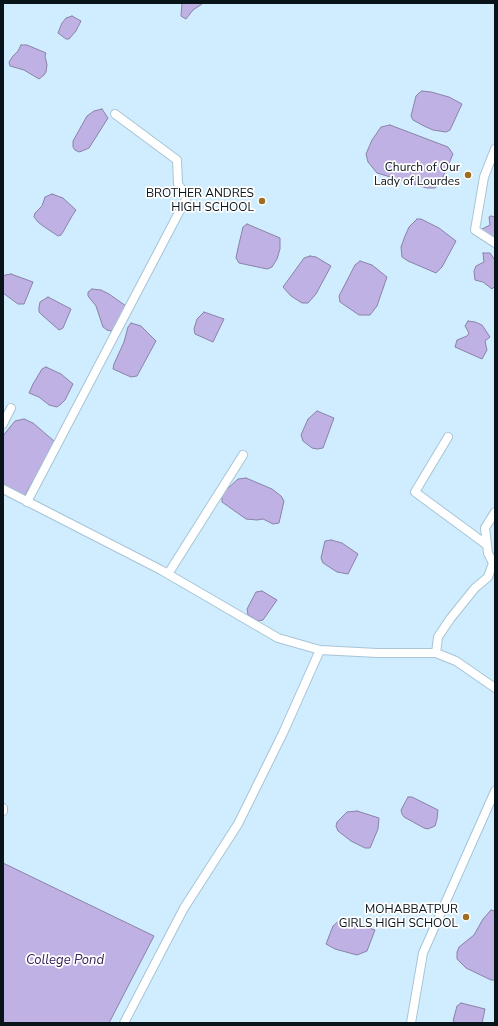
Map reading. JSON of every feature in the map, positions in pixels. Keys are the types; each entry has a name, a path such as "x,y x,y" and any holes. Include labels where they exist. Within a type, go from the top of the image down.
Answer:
{"street":[{"path":"27,502 187,197 178,184 177,160 115,114"},
{"path":"495,149 484,177 474,230 495,243"},
{"path":"3,424 11,408"},
{"path":"448,437 414,492 487,545"},
{"path":"168,574 243,455"},
{"path":"3,490 168,574 278,638 320,650 436,654 456,661 495,688"},
{"path":"436,654 438,637 450,619 475,588 488,577 493,563 488,553 485,528 495,512"},
{"path":"124,1023 184,908 238,824 283,733 320,650"},
{"path":"411,1023 423,953 495,791"}],"water":[{"path":"182,3 202,4 193,10 186,19 181,16"},
{"path":"72,16 81,21 76,31 69,39 66,39 58,33 66,18"},
{"path":"21,45 27,45 46,53 46,72 39,79 24,70 10,66 9,62"},
{"path":"422,91 449,97 462,104 450,130 446,132 433,130 413,120 411,116 416,96"},
{"path":"102,109 108,118 89,148 79,152 75,150 73,147 73,141 87,116 94,111"},
{"path":"390,125 448,147 453,154 440,184 435,188 427,188 377,173 368,162 366,154 372,140 381,127"},
{"path":"52,194 63,198 76,210 61,235 58,236 43,226 34,217 35,213 42,206 45,197"},
{"path":"489,217 495,217 495,241 480,235 482,229 490,225"},
{"path":"417,219 421,219 439,228 456,241 442,267 436,273 402,257 401,247 405,236 409,227"},
{"path":"247,224 280,238 280,249 277,259 272,267 267,269 239,263 236,258 243,227"},
{"path":"483,253 490,253 495,260 495,286 492,289 483,282 475,280 474,271 476,266 484,262"},
{"path":"310,256 316,257 331,266 316,294 308,303 302,303 291,296 283,287 304,258"},
{"path":"360,261 372,265 387,277 377,306 370,315 359,315 340,302 339,296 355,265"},
{"path":"11,274 33,282 24,304 18,304 3,293 3,277"},
{"path":"92,289 101,290 109,294 126,306 115,329 111,331 103,327 96,306 88,296 88,292"},
{"path":"48,297 71,309 63,328 59,330 39,312 40,302"},
{"path":"204,312 224,319 213,342 195,334 194,329 197,319"},
{"path":"468,321 482,325 490,337 485,341 487,350 482,359 455,347 457,340 467,336 469,333 465,326"},
{"path":"131,323 141,326 156,341 137,376 131,377 113,369 124,342 128,327"},
{"path":"46,367 61,374 73,384 65,400 57,407 49,405 39,397 29,393 42,369"},
{"path":"317,411 334,418 323,448 317,449 312,448 303,441 301,435 308,419"},
{"path":"24,419 33,423 54,441 25,495 21,497 3,484 3,436 15,421"},
{"path":"246,478 272,489 281,496 284,501 279,523 273,524 263,519 246,519 222,502 222,496 225,491 238,479"},
{"path":"331,540 342,543 358,554 348,574 337,572 323,563 321,558 325,541"},
{"path":"262,591 277,600 263,620 258,621 248,615 247,609 256,592"},
{"path":"408,797 412,797 438,810 435,826 428,829 424,828 404,817 401,810"},
{"path":"357,811 379,818 378,829 370,848 365,848 351,841 338,831 336,826 337,822 347,812"},
{"name":"College Pond","path":"3,863 154,936 109,1023 3,1023"},
{"path":"491,910 495,911 495,980 491,980 466,968 457,959 459,947 474,935 483,919"},
{"path":"341,919 375,930 367,951 357,955 335,949 326,944 333,926"},
{"path":"461,1003 485,1009 482,1023 456,1023 453,1021 457,1006"}],"place":[{"name":"Church of Our Lady of Lourdes","path":"468,175"},
{"name":"BROTHER ANDRES HIGH SCHOOL","path":"262,201"},
{"name":"MOHABBATPUR GIRLS HIGH SCHOOL","path":"466,917"}]}
